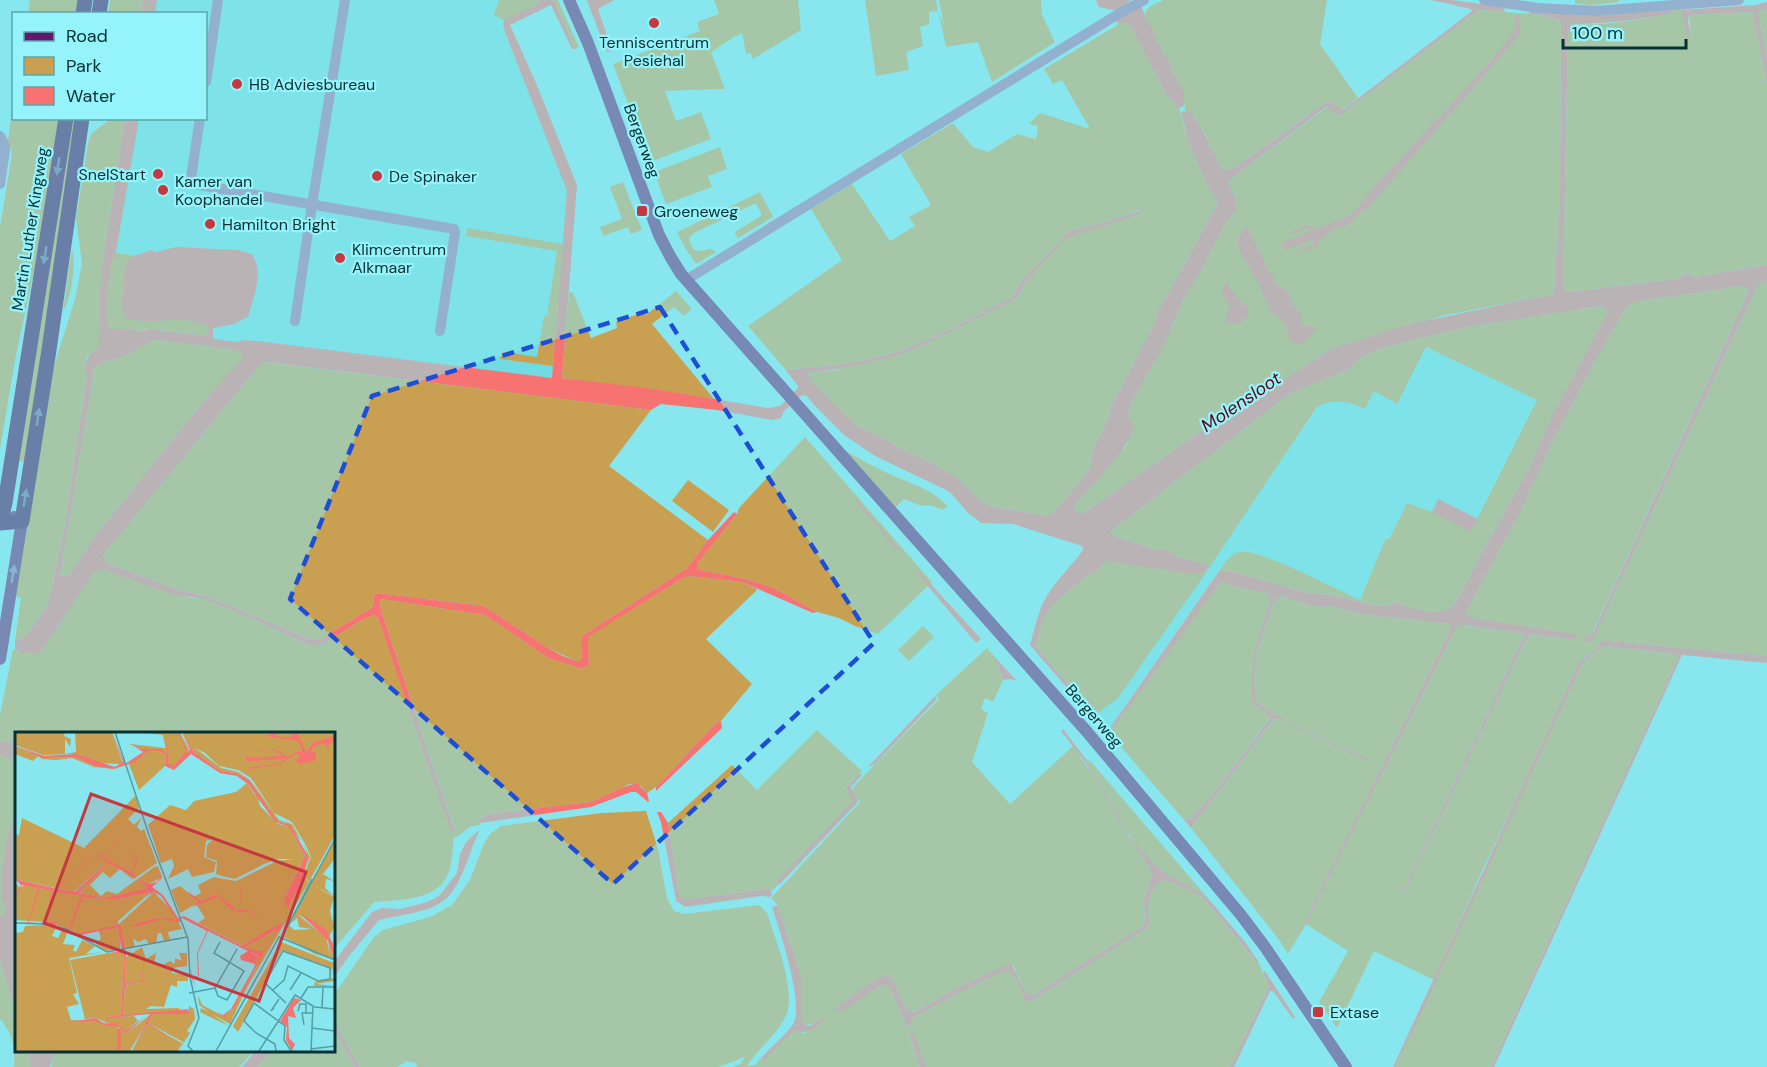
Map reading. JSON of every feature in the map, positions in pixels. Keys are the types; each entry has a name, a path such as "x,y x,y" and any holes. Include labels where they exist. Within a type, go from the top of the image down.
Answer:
{"highway":[{"name":"Martin Luther Kingweg","path":"1,520 66,120"},
{"name":"Martin Luther Kingweg","path":"22,521 76,155 86,123"},
{"path":"1,520 22,521"}],"main road":[{"name":"Bergerweg","path":"569,0 588,43 662,242 695,275 791,400 1088,733 1241,915 1346,1067"},
{"path":"0,659 22,521"}],"street":[{"path":"207,75 218,0"},
{"path":"295,321 345,0"},
{"path":"695,275 1124,10 1144,0"},
{"path":"1484,0 1538,8 1596,11 1738,0"},
{"path":"200,120 190,178 193,184 454,229 440,331"},
{"path":"0,136 5,145 0,184"}],"highlighted area":[{"path":"660,307 874,643 613,884 290,599 372,396"}],"shaded area":[{"path":"150,0 546,0 507,24 572,186 558,387 174,339 107,255 133,120 207,120 207,12 148,12"},
{"path":"1426,347 1537,400 1471,532 1407,503 1390,539 1385,541 1360,600 1249,551 1232,555 1130,698 1109,733 1094,716 1104,708 1202,576 1318,407 1328,401 1341,400 1365,409 1374,391"}],"green space":[{"path":"30,0 80,0 78,12 28,12"},
{"path":"110,0 143,0 141,12 108,12"},
{"path":"499,0 540,0 538,4 504,20 494,15"},
{"path":"552,0 558,0 579,47 575,49 555,2 553,3"},
{"path":"714,0 798,0 801,30 753,59 751,53 746,54 742,33 711,52 725,89 665,91 676,121 701,112 711,139 650,162 613,64 700,31 697,22 719,14"},
{"path":"865,0 936,0 938,11 929,12 929,24 920,27 923,46 906,52 909,70 876,76"},
{"path":"939,0 1041,0 1042,15 1055,42 992,82 978,42 946,47 938,11 944,25"},
{"path":"1163,0 1327,0 1320,44 1358,98 1342,110 1328,101 1237,166 1223,171 1208,144 1208,139 1192,113 1185,111 1183,92 1172,74 1168,58 1156,41 1145,15 1149,7"},
{"path":"1575,0 1619,0 1619,2 1592,5 1575,4"},
{"path":"1767,9 1767,59 1758,12"},
{"path":"1479,10 1543,15 1561,21 1560,188 1554,295 1446,315 1329,350 1211,424 1084,513 1076,511 1075,505 1126,446 1132,433 1128,413 1132,402 1174,324 1183,300 1235,211 1235,197 1227,182 1327,107 1340,116"},
{"path":"1672,10 1681,10 1691,36 1689,15 1752,12 1767,83 1767,265 1696,277 1687,274 1675,279 1570,292 1563,289 1568,34 1571,24 1622,22 1672,13"},
{"path":"1129,23 1167,96 1179,108 1187,135 1185,135 1210,191 1213,191 1213,196 1218,202 1157,311 1156,321 1111,407 1092,453 1091,467 1055,512 1047,516 990,506 980,501 959,479 934,464 898,448 888,440 857,426 812,382 809,373 836,370 916,349 1013,301 1019,296 1025,283 1066,237 1138,215 1143,206 1132,214 1068,232 1018,285 1011,298 899,351 842,364 785,369 748,326 842,260 811,209 852,184 890,241 915,226 909,217 931,205 901,154 953,123 973,147 988,152 1017,134 1036,139 1038,126 1029,124 1040,113 1090,129 1062,80 1053,84 1044,69 1119,24"},
{"path":"12,111 12,120 61,120 0,449 0,227 12,154 8,139"},
{"path":"72,120 77,120 27,462 16,460"},
{"path":"109,120 125,120 104,250 134,256 130,258 124,282 129,319 193,321 209,328 209,332 206,336 161,330 126,329 87,356 85,366 87,373 65,525 50,595 46,607 27,635 15,641 21,598 15,596 34,491 49,382 75,299 82,263 76,219 91,134"},
{"path":"720,147 727,169 708,176 712,187 666,204 654,172"},
{"path":"623,182 642,230 631,234 628,227 603,236 600,227 622,219 610,187"},
{"path":"760,192 773,217 738,238 736,231 761,216 754,204 694,233 689,240 693,249 698,251 711,249 716,252 696,264 677,232"},
{"path":"467,228 563,244 553,366 500,359 502,352 537,357 544,315 547,316 557,251 466,236"},
{"path":"72,248 74,262 72,280 69,298 63,311"},
{"path":"1767,281 1767,656 1602,640 1584,658 1481,873 1434,980 1374,951 1337,1028 1319,1002 1348,951 1306,924 1457,627 1460,625 1523,633 1524,636 1402,893 1404,894 1527,638 1532,634 1576,640 1472,618 1465,614 1521,511 1550,447 1626,308 1634,302 1742,286 1749,290 1592,634 1584,638 1596,634 1757,287"},
{"path":"676,291 692,309 684,316 674,307 652,324 714,399 562,378 569,292 573,293 591,338 617,328 616,322 643,312 646,315"},
{"path":"1604,306 1608,313 1550,420 1529,468 1455,604 1449,608 1435,612 1411,608 1397,602 1387,606 1373,605 1331,595 1308,593 1233,572 1219,571 1233,555 1248,552 1279,562 1360,600 1385,540 1390,538 1407,503 1471,531 1537,400 1426,347 1397,404 1374,391 1365,409 1341,402 1330,402 1317,407 1203,577 1118,698 1094,716 1090,708 1092,706 1087,699 1076,693 1036,646 1044,619 1054,603 1087,576 1099,570 1105,561 1206,565 1174,555 1166,550 1152,549 1112,535 1111,531 1291,393 1350,369 1356,361 1380,349 1474,326"},
{"path":"157,340 236,350 244,359 204,401 99,531 69,577 60,576 93,369"},
{"path":"264,362 651,410 609,466 708,540 687,568 582,636 580,661 548,648 484,606 378,593 374,595 373,606 370,609 318,640 312,640 207,596 182,591 107,563 103,555"},
{"path":"805,437 932,582 878,634 839,618 817,612 774,588 746,579 697,569 697,564 737,514 739,508"},
{"path":"843,450 925,490 947,506 943,510 904,499 895,508"},
{"path":"688,480 729,510 713,532 672,501"},
{"path":"102,569 189,598 204,599 314,646 321,645 374,615 378,618 452,832 455,830 381,610 380,599 485,615 548,658 582,669 589,665 587,637 683,578 690,576 742,582 757,589 756,591 706,639 752,684 721,721 716,723 656,787 647,793 641,786 630,784 591,802 495,813 482,817 479,821 480,825 468,828 454,838 450,867 441,884 425,895 415,898 374,902 334,949 334,732 15,732 15,744 5,740 0,742 0,715 13,649 22,653 37,654 43,649 94,572"},
{"path":"1224,582 1236,587 1269,593 1270,601 1253,656 1254,704 1271,716 1213,794 1189,820 1184,820 1109,733 1110,728 1113,729 1212,592"},
{"path":"1280,596 1313,606 1332,606 1381,617 1449,624 1452,629 1322,886 1304,923 1306,924 1288,954 1191,828 1274,719 1281,720 1368,760 1290,723 1262,706 1255,699 1256,656 1273,605"},
{"path":"923,626 934,637 909,661 898,650"},
{"path":"1604,646 1676,654 1678,658 1491,1067 1395,1067 1583,663"},
{"path":"987,648 994,656 1003,680 993,702 985,698 981,709 988,713 972,762 1010,804 1073,746 1093,775 1124,831 1148,866 1152,876 1144,900 1145,924 1136,932 1033,995 1026,992 1013,965 961,986 915,1012 907,1010 892,978 878,978 835,1009 881,985 887,986 891,990 906,1025 912,1026 914,1017 1006,971 1012,973 1030,1002 1145,930 1149,924 1148,905 1155,884 1163,881 1203,897 1256,962 1258,961 1269,987 1230,1067 926,1067 913,1032 909,1035 920,1067 732,1067 740,1064 745,1057 718,1067 417,1067 415,1063 407,1061 397,1067 360,1067 334,1021 334,995 374,937 383,930 430,917 452,905 470,880 484,843 490,834 501,826 602,813 646,811 658,849 667,898 674,911 684,914 759,905 767,913 784,966 789,995 788,1007 781,1024 747,1066 755,1065 761,1058 762,1060 794,1031 806,1033 813,1024 805,1025 801,1019 801,976 778,905 771,898 860,802 857,798 771,892 770,889 683,901 679,893 668,823 732,765 757,790 817,730 862,771 850,783 853,791 853,787 939,699 936,695"},
{"path":"0,754 15,760 15,818 2,868 6,909 0,917"},
{"path":"1085,758 1092,763 1206,896 1166,873 1143,853 1116,814"},
{"path":"0,960 15,1011 15,1052 27,1052 31,1067 14,1067 12,1041 8,1029 0,1019"},
{"path":"334,1031 355,1067 257,1067 271,1052 334,1052"},
{"path":"55,1052 253,1052 239,1067 51,1067"}],"water":[{"path":"143,0 157,0 155,12 141,12"},
{"path":"540,0 552,0 555,2 575,49 572,49 551,5 510,25 577,185 562,378 647,388 768,408 780,406 798,386 785,369 857,362 899,351 927,340 1011,298 1018,285 1068,232 1132,214 1141,206 1143,207 1138,215 1066,238 1025,283 1019,296 1013,301 916,349 863,364 809,373 812,382 857,426 888,440 898,448 934,464 959,479 980,501 990,506 1047,516 1055,512 1091,467 1092,453 1111,407 1156,321 1157,311 1218,202 1213,196 1213,191 1210,191 1185,135 1187,134 1181,112 1192,113 1223,171 1237,166 1328,101 1343,110 1472,11 1431,0 1452,0 1505,7 1504,12 1479,10 1340,116 1326,107 1227,182 1235,197 1235,211 1183,300 1168,337 1132,402 1128,413 1133,426 1126,444 1075,505 1076,511 1084,513 1211,424 1329,350 1406,325 1554,295 1560,188 1561,21 1543,15 1529,14 1530,11 1593,16 1672,10 1673,13 1622,21 1571,24 1568,34 1563,289 1570,292 1675,279 1687,274 1696,277 1767,265 1767,281 1757,287 1596,634 1591,642 1583,642 1584,638 1593,633 1749,290 1742,286 1634,302 1626,308 1550,447 1521,511 1465,614 1472,618 1573,634 1577,636 1576,640 1532,634 1527,638 1404,894 1402,893 1524,636 1523,633 1461,625 1457,627 1306,924 1304,923 1322,886 1451,629 1449,624 1381,617 1332,606 1313,606 1280,596 1273,605 1256,656 1255,699 1289,722 1369,759 1367,761 1281,720 1274,719 1191,828 1184,820 1189,820 1213,794 1271,717 1254,704 1252,697 1253,656 1270,601 1268,593 1220,583 1113,729 1110,728 1219,571 1233,572 1308,593 1331,595 1373,605 1387,606 1397,602 1411,608 1435,612 1443,611 1455,604 1529,468 1550,420 1607,313 1603,306 1474,326 1380,349 1356,361 1350,369 1291,393 1111,531 1112,535 1152,549 1166,550 1174,555 1206,565 1207,568 1203,573 1185,573 1105,561 1099,570 1087,576 1054,603 1044,619 1036,646 1076,693 1087,699 1093,706 1090,708 1075,697 1030,645 1043,603 1083,550 1082,546 1013,524 981,523 967,512 951,493 875,456 844,435 807,396 802,395 784,411 781,418 772,420 717,410 661,404 651,410 266,362 261,364 103,555 107,563 182,591 207,596 312,640 318,640 370,609 373,606 374,595 378,593 484,606 548,648 580,661 582,636 687,568 708,540 734,512 737,514 697,564 697,569 746,579 774,588 817,612 813,613 742,582 690,576 683,578 588,637 589,665 582,669 548,658 485,615 380,599 381,610 455,831 451,832 378,618 374,615 321,645 314,646 204,599 174,595 102,569 94,572 43,649 37,654 21,653 15,649 15,641 27,635 46,607 65,525 87,374 86,363 88,357 99,348 100,291 104,251 125,120 139,120 116,252 111,264 107,307 109,329 140,331 151,329 206,336 209,328 201,323 179,320 144,321 125,317 121,301 126,265 130,258 151,250 156,252 176,247 237,250 252,254 256,261 258,277 255,293 248,317 234,324 213,328 215,339 238,342 257,341 552,378 567,191 505,32 504,20 538,4","holes":["157,340 236,350 243,356 99,531 69,576 60,576 93,369"]},
{"path":"588,0 614,0 598,9 612,50 607,52"},
{"path":"1096,0 1131,0 1125,5 1141,6 1154,31 1156,41 1168,58 1172,74 1175,75 1184,92 1184,106 1179,108 1167,96 1129,23 1119,24 1116,21 1117,11 1099,7"},
{"path":"1767,2 1767,9 1758,12 1767,59 1767,83 1752,12 1689,15 1691,36 1687,37 1681,10 1756,5"},
{"path":"1514,16 1519,16 1521,33 1367,209 1349,224 1334,230 1318,241 1319,245 1291,253 1310,246 1314,243 1312,240 1285,250 1282,243 1284,241 1311,231 1307,228 1288,234 1299,228 1309,225 1316,229 1351,215 1490,62 1514,32 1516,26"},
{"path":"1246,226 1269,272 1272,275 1276,274 1274,283 1288,291 1294,306 1301,314 1301,325 1314,327 1316,331 1301,344 1290,340 1286,327 1272,313 1260,286 1240,252 1237,240"},
{"path":"1230,280 1228,285 1231,291 1236,293 1248,310 1247,317 1237,324 1226,321 1229,306 1222,293 1223,286"},
{"path":"1438,499 1478,519 1471,532 1432,512"},
{"path":"857,500 898,548 897,550 855,502"},
{"path":"919,571 981,639 976,643 916,572"},
{"path":"1602,640 1767,656 1767,663 1682,655 1494,1067 1491,1067 1678,658 1676,654 1604,646 1583,663 1421,1014 1393,1067 1579,663"},
{"path":"994,656 1017,681 1003,680"},
{"path":"935,696 937,699 875,764 867,768"},
{"path":"721,721 722,728 656,791 656,787 716,723"},
{"path":"1063,729 1085,758 1128,835 1154,864 1170,876 1206,896 1245,942 1258,961 1257,963 1203,897 1163,881 1155,885 1148,905 1149,924 1145,930 1030,1002 1025,1001 1016,980 1006,971 914,1017 912,1026 906,1025 891,990 887,986 881,985 846,1009 835,1011 840,1004 878,978 887,975 892,978 907,1010 915,1012 961,986 1009,964 1012,965 1026,992 1033,995 1141,928 1145,923 1144,900 1152,876 1148,866 1124,831 1086,763 1061,731"},
{"path":"5,740 15,744 15,760 0,755 0,742"},
{"path":"860,773 862,775 851,787 858,802 780,884 776,882 853,801 846,788"},
{"path":"637,783 647,793 648,802 636,792 631,792 591,807 480,823 479,821 482,817 495,813 591,802"},
{"path":"657,812 661,812 668,823 679,893 683,900 770,889 772,895 685,907 676,901 661,822"},
{"path":"15,818 15,1011 0,960 0,917 6,909 1,898 2,868 8,834"},
{"path":"479,831 457,884 449,895 440,903 429,908 379,920 334,978 334,962 372,912 382,908 399,909 416,905 439,896 457,873 460,854 466,842"},
{"path":"778,905 801,976 801,1019 805,1025 810,1026 823,1017 826,1019 808,1031 794,1031 763,1061 761,1058 783,1037 793,1024 796,1014 790,967 772,907"},
{"path":"1265,971 1295,1017 1293,1019 1273,991 1270,991 1234,1067 1230,1067 1269,987 1263,972"},
{"path":"334,1021 360,1067 355,1067 334,1031"},
{"path":"914,1032 926,1067 920,1067 909,1034"},
{"path":"27,1052 55,1052 50,1067 31,1067"},
{"path":"254,1052 271,1052 257,1067 242,1067"}],"place":[{"name":"Tenniscentrum Pesiehal","path":"654,23"},
{"name":"HB Adviesbureau","path":"237,84"},
{"name":"SnelStart","path":"158,174"},
{"name":"De Spinaker","path":"377,176"},
{"name":"Kamer van Koophandel","path":"163,190"},
{"name":"Groeneweg","path":"642,211"},
{"name":"Hamilton Bright","path":"210,224"},
{"name":"Klimcentrum Alkmaar","path":"340,258"},
{"name":"Extase","path":"1318,1012"}],"water label":[{"name":"Molensloot","path":"1241,402"}]}
